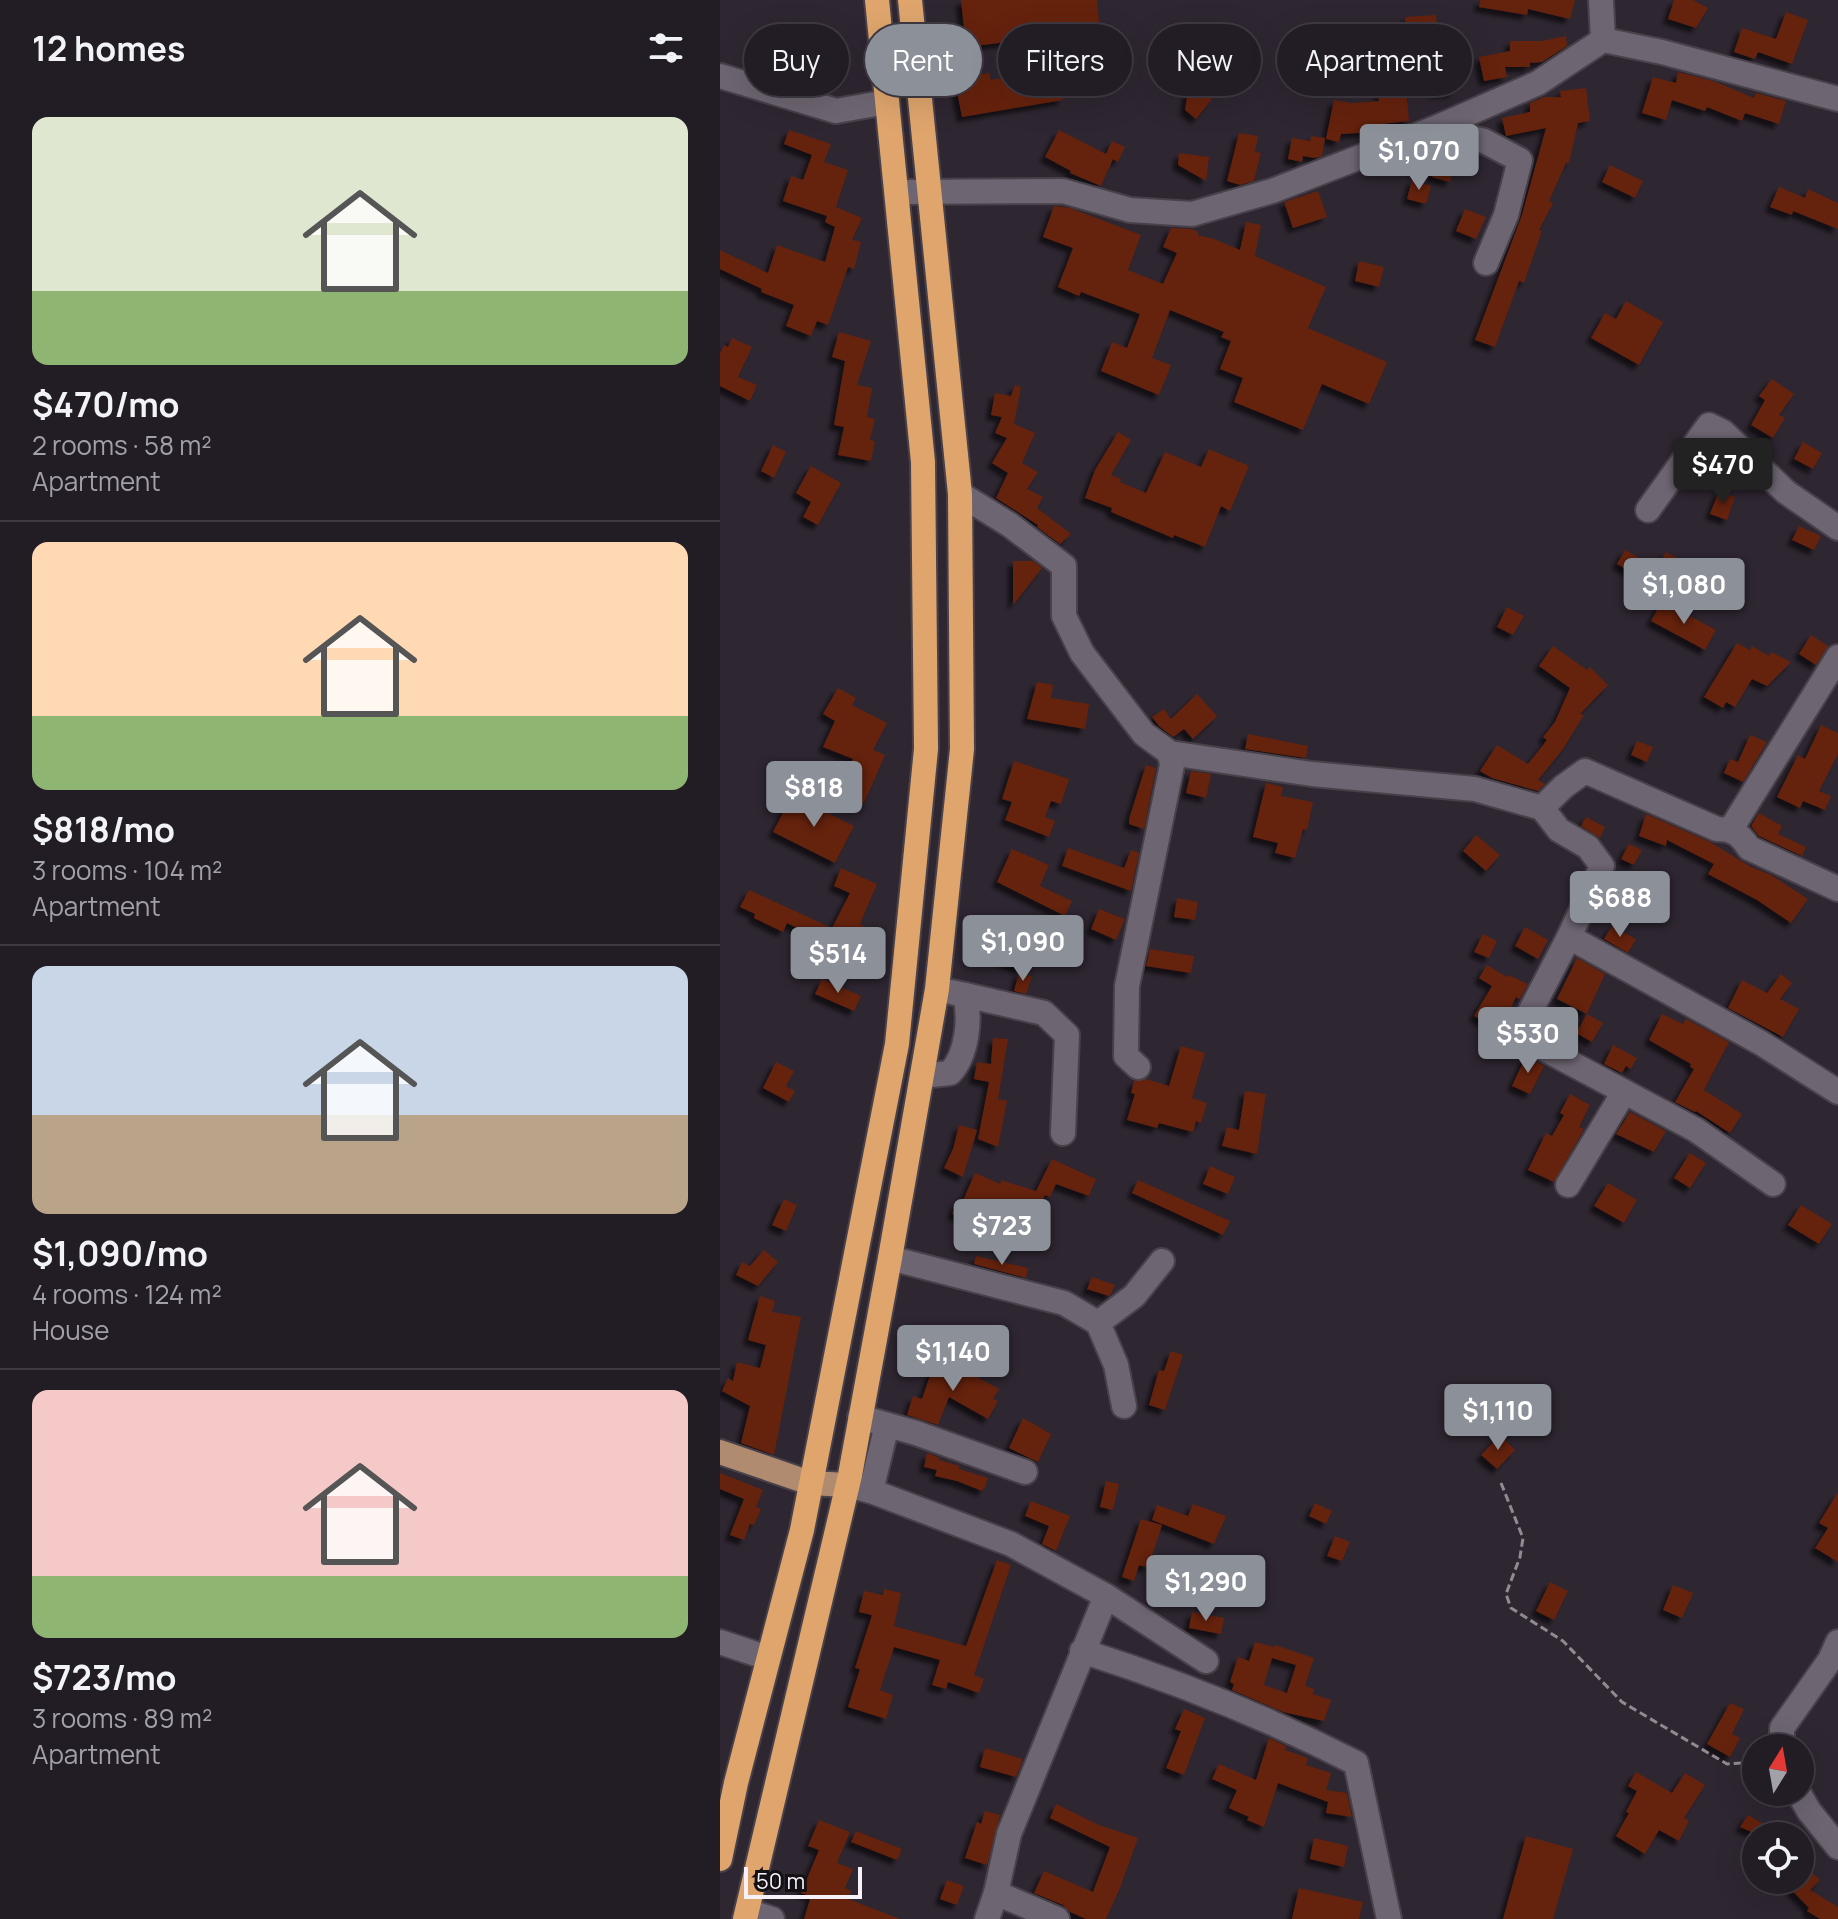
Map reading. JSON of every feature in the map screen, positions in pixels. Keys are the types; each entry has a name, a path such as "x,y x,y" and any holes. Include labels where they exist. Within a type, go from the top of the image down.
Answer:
{"highway":[{"path":"720,1859 728,1783 768,1658 802,1530 897,1044 926,749 923,462 877,0"},
{"path":"746,1915 859,1488 860,1417 937,989 962,749 960,494 910,0"}],"main road":[{"path":"720,1452 810,1483 859,1488"}],"street":[{"path":"1601,0 1603,40"},
{"path":"897,192 1063,191 1130,210 1192,214 1272,191 1433,129 1538,83 1603,40 1662,52 1838,99"},
{"path":"720,76 836,111 887,102"},
{"path":"1433,129 1484,141 1520,160 1506,215 1486,263"},
{"path":"1648,510 1709,425 1723,432 1786,492 1838,528"},
{"path":"960,494 1010,525 1064,566 1064,616 1082,653 1144,734 1170,753 1312,774 1475,789 1542,808 1559,830 1588,847 1602,866 1518,1035 1696,1130 1773,1184"},
{"path":"1731,829 1838,657"},
{"path":"1138,1067 1126,1056 1127,986 1172,765 1170,753"},
{"path":"1542,808 1585,771 1717,829 1731,829 1749,848 1838,889"},
{"path":"1569,937 1761,1043 1838,1092"},
{"path":"937,989 1044,1013 1067,1035 1063,1133"},
{"path":"922,1076 950,1073 959,1063 968,1009 965,995"},
{"path":"1568,1185 1624,1092"},
{"path":"890,1258 1064,1303 1098,1323 1116,1365 1124,1406"},
{"path":"1098,1323 1134,1296 1162,1261"},
{"path":"860,1417 1025,1472"},
{"path":"887,1425 859,1488 1011,1544 1106,1596 1206,1661"},
{"path":"987,1919 1009,1834 1106,1596"},
{"path":"720,1642 768,1658"},
{"path":"1782,1734 1782,1728 1830,1660 1838,1642"},
{"path":"1082,1651 1127,1665 1285,1726 1356,1763 1389,1919"},
{"path":"1806,1806 1838,1847"},
{"path":"996,1893 1057,1919"},
{"path":"746,1915 772,1919"}],"path":[{"path":"1501,1483 1523,1538 1520,1557 1506,1594 1511,1608 1563,1641 1622,1702 1727,1764 1742,1763"}],"building":[{"path":"961,0 1097,0 1099,24 998,24 998,43 982,45 982,24 964,24"},
{"path":"1480,0 1575,0 1570,19 1528,9 1527,15 1479,7"},
{"path":"1674,0 1693,0 1708,8 1696,28 1668,19"},
{"path":"1786,12 1808,20 1792,64 1758,52 1755,59 1734,52 1742,28 1776,39"},
{"path":"1436,15 1437,24 1406,24 1405,17"},
{"path":"1566,36 1567,46 1542,62 1530,63 1530,67 1505,67 1507,77 1484,81 1479,57 1510,51 1510,41 1542,41"},
{"path":"1678,72 1716,82 1754,98 1756,93 1786,101 1779,124 1745,113 1742,121 1707,107 1705,111 1672,100 1666,120 1642,113 1653,77 1676,83"},
{"path":"989,73 991,80 998,79 998,96 1062,96 1063,100 962,117 958,96 982,96 982,74"},
{"path":"1586,88 1590,121 1578,123 1569,163 1566,163 1549,201 1553,203 1539,230 1542,231 1524,283 1519,281 1495,347 1475,340 1522,215 1546,128 1506,136 1502,118 1530,112 1530,103 1544,97 1561,97 1560,91"},
{"path":"1187,96 1209,96 1212,99 1196,119 1185,110"},
{"path":"1378,96 1407,96 1409,121 1372,125 1373,132 1341,134 1339,142 1326,139 1334,100 1351,103 1379,101"},
{"path":"789,130 831,144 824,162 848,170 836,207 862,218 852,240 861,242 854,269 848,267 828,325 817,321 811,336 786,326 794,305 761,292 762,289 720,269 720,250 768,273 777,245 825,262 835,227 825,222 827,216 783,201 791,176 803,180 812,155 784,144"},
{"path":"1059,130 1106,154 1112,141 1125,147 1118,162 1113,159 1101,186 1070,173 1045,157"},
{"path":"1239,133 1258,136 1255,152 1261,153 1254,181 1240,185 1227,181"},
{"path":"1311,136 1325,138 1322,156 1303,156 1302,162 1288,159 1292,138 1310,141"},
{"path":"1440,147 1459,152 1450,182 1432,177"},
{"path":"1179,153 1209,157 1206,181 1178,165"},
{"path":"1610,165 1643,181 1635,198 1602,182"},
{"path":"1412,180 1431,186 1426,204 1407,199"},
{"path":"1779,187 1805,198 1808,189 1838,203 1838,229 1793,211 1792,215 1770,207"},
{"path":"1318,191 1327,217 1293,228 1284,202"},
{"path":"1054,206 1070,208 1141,235 1128,270 1163,284 1177,253 1163,247 1171,228 1192,229 1198,235 1240,250 1246,222 1261,225 1255,256 1326,287 1308,328 1387,362 1369,404 1322,384 1303,430 1234,402 1243,378 1220,369 1231,341 1221,337 1224,332 1170,310 1152,358 1171,365 1159,395 1101,371 1112,342 1127,348 1140,314 1081,292 1079,296 1058,287 1073,248 1043,237"},
{"path":"1465,209 1486,217 1476,239 1456,231"},
{"path":"1359,261 1384,267 1379,287 1355,281"},
{"path":"1626,301 1663,322 1639,365 1591,338 1605,313 1616,319"},
{"path":"839,332 871,341 857,385 872,388 867,417 875,419 870,440 875,441 871,461 838,455 844,427 834,425 845,361 832,357"},
{"path":"732,338 752,347 738,377 757,385 750,401 720,386 720,353 724,345 728,347"},
{"path":"1772,379 1794,394 1779,415 1785,418 1773,438 1751,425 1765,400 1759,396"},
{"path":"1015,385 1021,387 1014,424 1035,433 1022,463 1038,472 1027,489 1043,497 1037,508 1071,534 1060,544 1038,525 996,498 1008,473 992,463 1007,438 995,433 1002,417 991,415 995,393 1011,396"},
{"path":"1118,432 1131,440 1111,475 1146,493 1165,452 1201,467 1209,449 1249,466 1230,511 1221,506 1205,547 1174,535 1173,538 1085,498 1095,470"},
{"path":"1803,442 1822,453 1813,469 1794,459"},
{"path":"773,445 786,452 774,478 761,471"},
{"path":"811,466 841,483 818,525 803,517 811,502 796,493"},
{"path":"1719,491 1735,497 1727,520 1710,514"},
{"path":"1799,526 1821,536 1814,550 1792,540"},
{"path":"1625,550 1643,560 1634,574 1617,564"},
{"path":"1666,552 1686,563 1674,585 1654,573"},
{"path":"1013,561 1033,561 1042,568 1013,605"},
{"path":"1662,601 1716,630 1705,650 1651,621"},
{"path":"1507,607 1524,616 1513,635 1497,627"},
{"path":"1811,635 1828,646 1816,665 1799,654"},
{"path":"1737,643 1750,650 1752,646 1769,656 1771,652 1791,662 1767,686 1752,679 1735,707 1726,702 1723,708 1704,697"},
{"path":"1553,646 1587,670 1590,667 1608,685 1580,714 1584,715 1563,749 1538,780 1545,784 1538,791 1492,778 1480,771 1497,745 1528,764 1547,740 1543,737 1555,722 1570,688 1539,666"},
{"path":"1037,682 1053,685 1051,698 1089,704 1085,729 1027,719"},
{"path":"838,688 856,698 852,705 887,723 873,750 885,755 864,803 837,790 853,759 823,747 835,721 823,714"},
{"path":"1197,694 1217,716 1193,739 1184,729 1173,737 1152,717 1164,709 1171,719"},
{"path":"1821,725 1838,733 1838,754 1819,791 1831,796 1825,810 1803,801 1800,808 1777,797 1798,755 1805,759"},
{"path":"1248,734 1308,746 1306,758 1245,749"},
{"path":"1750,735 1767,742 1743,782 1724,773 1730,759 1738,762"},
{"path":"1637,741 1653,747 1647,762 1631,755"},
{"path":"1014,761 1069,779 1061,804 1051,801 1045,817 1055,821 1049,837 1005,820 1012,802 1002,799"},
{"path":"1146,765 1156,768 1144,829 1129,824 1129,819"},
{"path":"1191,771 1211,774 1206,798 1186,793"},
{"path":"1266,783 1283,787 1281,796 1313,802 1307,830 1303,829 1295,858 1275,853 1278,843 1253,837"},
{"path":"792,795 854,826 835,863 773,832"},
{"path":"1759,813 1782,826 1778,834 1806,847 1802,856 1759,836 1751,826"},
{"path":"1646,814 1710,842 1808,899 1791,923 1757,900 1708,874 1714,864 1667,840 1666,846 1639,836"},
{"path":"1586,817 1605,827 1600,838 1581,826"},
{"path":"1476,835 1500,855 1486,871 1463,851"},
{"path":"1629,844 1642,850 1634,865 1621,859"},
{"path":"1068,848 1124,868 1131,850 1139,853 1131,891 1062,866"},
{"path":"1012,849 1049,865 1040,886 1072,901 1065,916 997,882"},
{"path":"841,868 877,884 860,924 866,927 853,955 787,923 783,932 754,918 755,914 740,907 749,890 832,928 850,893 834,886"},
{"path":"1177,898 1198,902 1195,920 1174,917"},
{"path":"1099,909 1125,919 1116,940 1091,929"},
{"path":"1612,926 1636,939 1628,953 1604,939"},
{"path":"1525,927 1548,940 1538,959 1515,946"},
{"path":"995,930 1030,947 1020,969 984,953"},
{"path":"1483,934 1497,941 1489,958 1474,952"},
{"path":"1150,949 1194,956 1191,973 1146,966"},
{"path":"1577,958 1605,974 1587,1014 1557,999"},
{"path":"1487,965 1507,977 1528,984 1520,999 1516,997 1503,1033 1474,1016 1492,986 1479,978"},
{"path":"1019,973 1032,976 1026,994 1014,991"},
{"path":"1781,974 1792,983 1780,999 1799,1009 1783,1037 1728,1008 1742,980 1767,993"},
{"path":"822,979 861,996 854,1011 815,994"},
{"path":"1587,1014 1603,1023 1592,1042 1576,1033"},
{"path":"1662,1014 1683,1024 1686,1019 1729,1042 1704,1090 1742,1114 1730,1133 1696,1111 1675,1102 1694,1069 1690,1067 1691,1064 1649,1040"},
{"path":"993,1038 1008,1039 998,1099 1007,1101 998,1147 978,1139 989,1082 974,1079 977,1062 991,1064"},
{"path":"1613,1045 1637,1058 1631,1069 1626,1066 1622,1073 1604,1064"},
{"path":"1181,1046 1205,1053 1192,1098 1207,1103 1201,1123 1196,1121 1193,1132 1159,1123 1157,1128 1127,1120 1135,1094 1131,1093 1134,1081 1146,1079 1169,1086"},
{"path":"1526,1056 1544,1066 1530,1094 1512,1086"},
{"path":"776,1062 794,1071 786,1086 795,1091 789,1102 763,1088"},
{"path":"1245,1091 1266,1094 1257,1154 1222,1146 1227,1127 1239,1130"},
{"path":"1570,1094 1590,1105 1579,1127 1584,1129 1554,1182 1528,1170 1546,1133 1552,1136 1564,1115 1560,1113"},
{"path":"1630,1112 1666,1131 1654,1152 1616,1134"},
{"path":"959,1125 977,1130 963,1177 944,1168"},
{"path":"1690,1153 1706,1163 1690,1188 1674,1178"},
{"path":"1052,1159 1096,1179 1089,1196 1056,1184 1050,1197 1045,1195 1025,1241 952,1214 958,1201 962,1203 975,1173 1000,1184 1001,1180 1042,1193 1036,1191"},
{"path":"1210,1166 1235,1177 1228,1194 1203,1184"},
{"path":"1138,1180 1230,1221 1223,1235 1132,1193"},
{"path":"1608,1183 1637,1200 1624,1223 1594,1206"},
{"path":"784,1199 797,1205 786,1231 772,1225"},
{"path":"1801,1205 1832,1224 1819,1244 1788,1225"},
{"path":"764,1250 778,1262 758,1286 736,1275 742,1262 750,1266"},
{"path":"976,1256 1028,1268 1026,1278 974,1264"},
{"path":"1092,1277 1115,1285 1109,1296 1087,1289"},
{"path":"760,1296 775,1301 772,1312 801,1317 774,1455 741,1443 750,1406 722,1391 728,1378 733,1381 737,1362 760,1368 766,1345 748,1340"},
{"path":"1171,1351 1183,1355 1165,1410 1149,1405 1159,1370 1164,1371"},
{"path":"937,1355 999,1389 993,1399 998,1401 988,1419 949,1397 938,1425 907,1415 913,1396 922,1399"},
{"path":"1023,1418 1051,1434 1038,1462 1009,1448"},
{"path":"1500,1435 1515,1450 1497,1469 1481,1455"},
{"path":"927,1453 960,1466 959,1469 988,1478 985,1487 982,1491 935,1476 937,1470 924,1467"},
{"path":"720,1473 763,1490 756,1507 761,1509 754,1525 750,1524 744,1540 730,1535 744,1499 720,1489"},
{"path":"1106,1481 1119,1484 1113,1510 1100,1507"},
{"path":"1838,1492 1838,1562 1815,1548 1828,1528 1819,1523"},
{"path":"1031,1501 1070,1516 1056,1551 1042,1544 1049,1526 1025,1516"},
{"path":"1315,1503 1332,1511 1326,1524 1309,1516"},
{"path":"1193,1504 1226,1516 1214,1544 1152,1520 1157,1505 1188,1516"},
{"path":"1141,1519 1162,1525 1148,1568 1139,1565 1134,1581 1122,1577"},
{"path":"1335,1536 1350,1542 1342,1561 1327,1556"},
{"path":"997,1560 1011,1565 974,1675 984,1679 979,1693 948,1682 946,1689 932,1685 940,1660 894,1647 880,1690 893,1695 886,1719 848,1707 860,1669 855,1668 872,1615 859,1612 864,1591 883,1595 884,1589 901,1593 894,1626 966,1646"},
{"path":"1550,1582 1568,1591 1554,1620 1536,1611"},
{"path":"1673,1585 1693,1593 1682,1618 1663,1610"},
{"path":"1192,1612 1224,1618 1221,1634 1189,1628"},
{"path":"1255,1642 1314,1658 1305,1686 1314,1689 1313,1694 1331,1700 1324,1721 1283,1712 1232,1690 1234,1684 1230,1682 1238,1657 1249,1661","holes":["1272,1658 1296,1665 1287,1693 1264,1685"]},
{"path":"1730,1703 1744,1709 1732,1734 1740,1738 1730,1757 1707,1744"},
{"path":"1184,1709 1205,1718 1184,1775 1166,1768 1181,1731 1175,1729"},
{"path":"1269,1738 1286,1746 1285,1750 1308,1758 1306,1765 1331,1773 1326,1790 1347,1793 1352,1817 1326,1813 1328,1802 1278,1783 1264,1827 1229,1808 1237,1790 1212,1779 1219,1764 1256,1780"},
{"path":"985,1748 1023,1759 1016,1777 980,1767"},
{"path":"1636,1772 1672,1793 1685,1773 1705,1785 1684,1818 1689,1821 1679,1841 1659,1830 1645,1854 1616,1836 1637,1791 1628,1786"},
{"path":"1056,1804 1099,1825 1138,1838 1106,1919 1086,1919 1034,1893 1044,1871 1093,1892 1110,1847 1050,1818"},
{"path":"985,1811 1000,1815 987,1865 965,1858 977,1822 981,1824"},
{"path":"1748,1815 1760,1822 1743,1822"},
{"path":"819,1820 850,1832 837,1863 853,1869 845,1888 851,1891 848,1899 900,1919 804,1919 811,1896 801,1893 819,1850 808,1846"},
{"path":"856,1831 902,1849 897,1860 851,1842"},
{"path":"1526,1836 1573,1849 1553,1919 1503,1919"},
{"path":"1314,1838 1348,1846 1344,1867 1310,1859"},
{"path":"947,1880 964,1886 957,1905 940,1899"},
{"path":"1299,1888 1363,1902 1359,1919 1292,1919"},
{"path":"1814,1892 1838,1907 1838,1919 1820,1919 1807,1911 1809,1908 1796,1894"}]}
